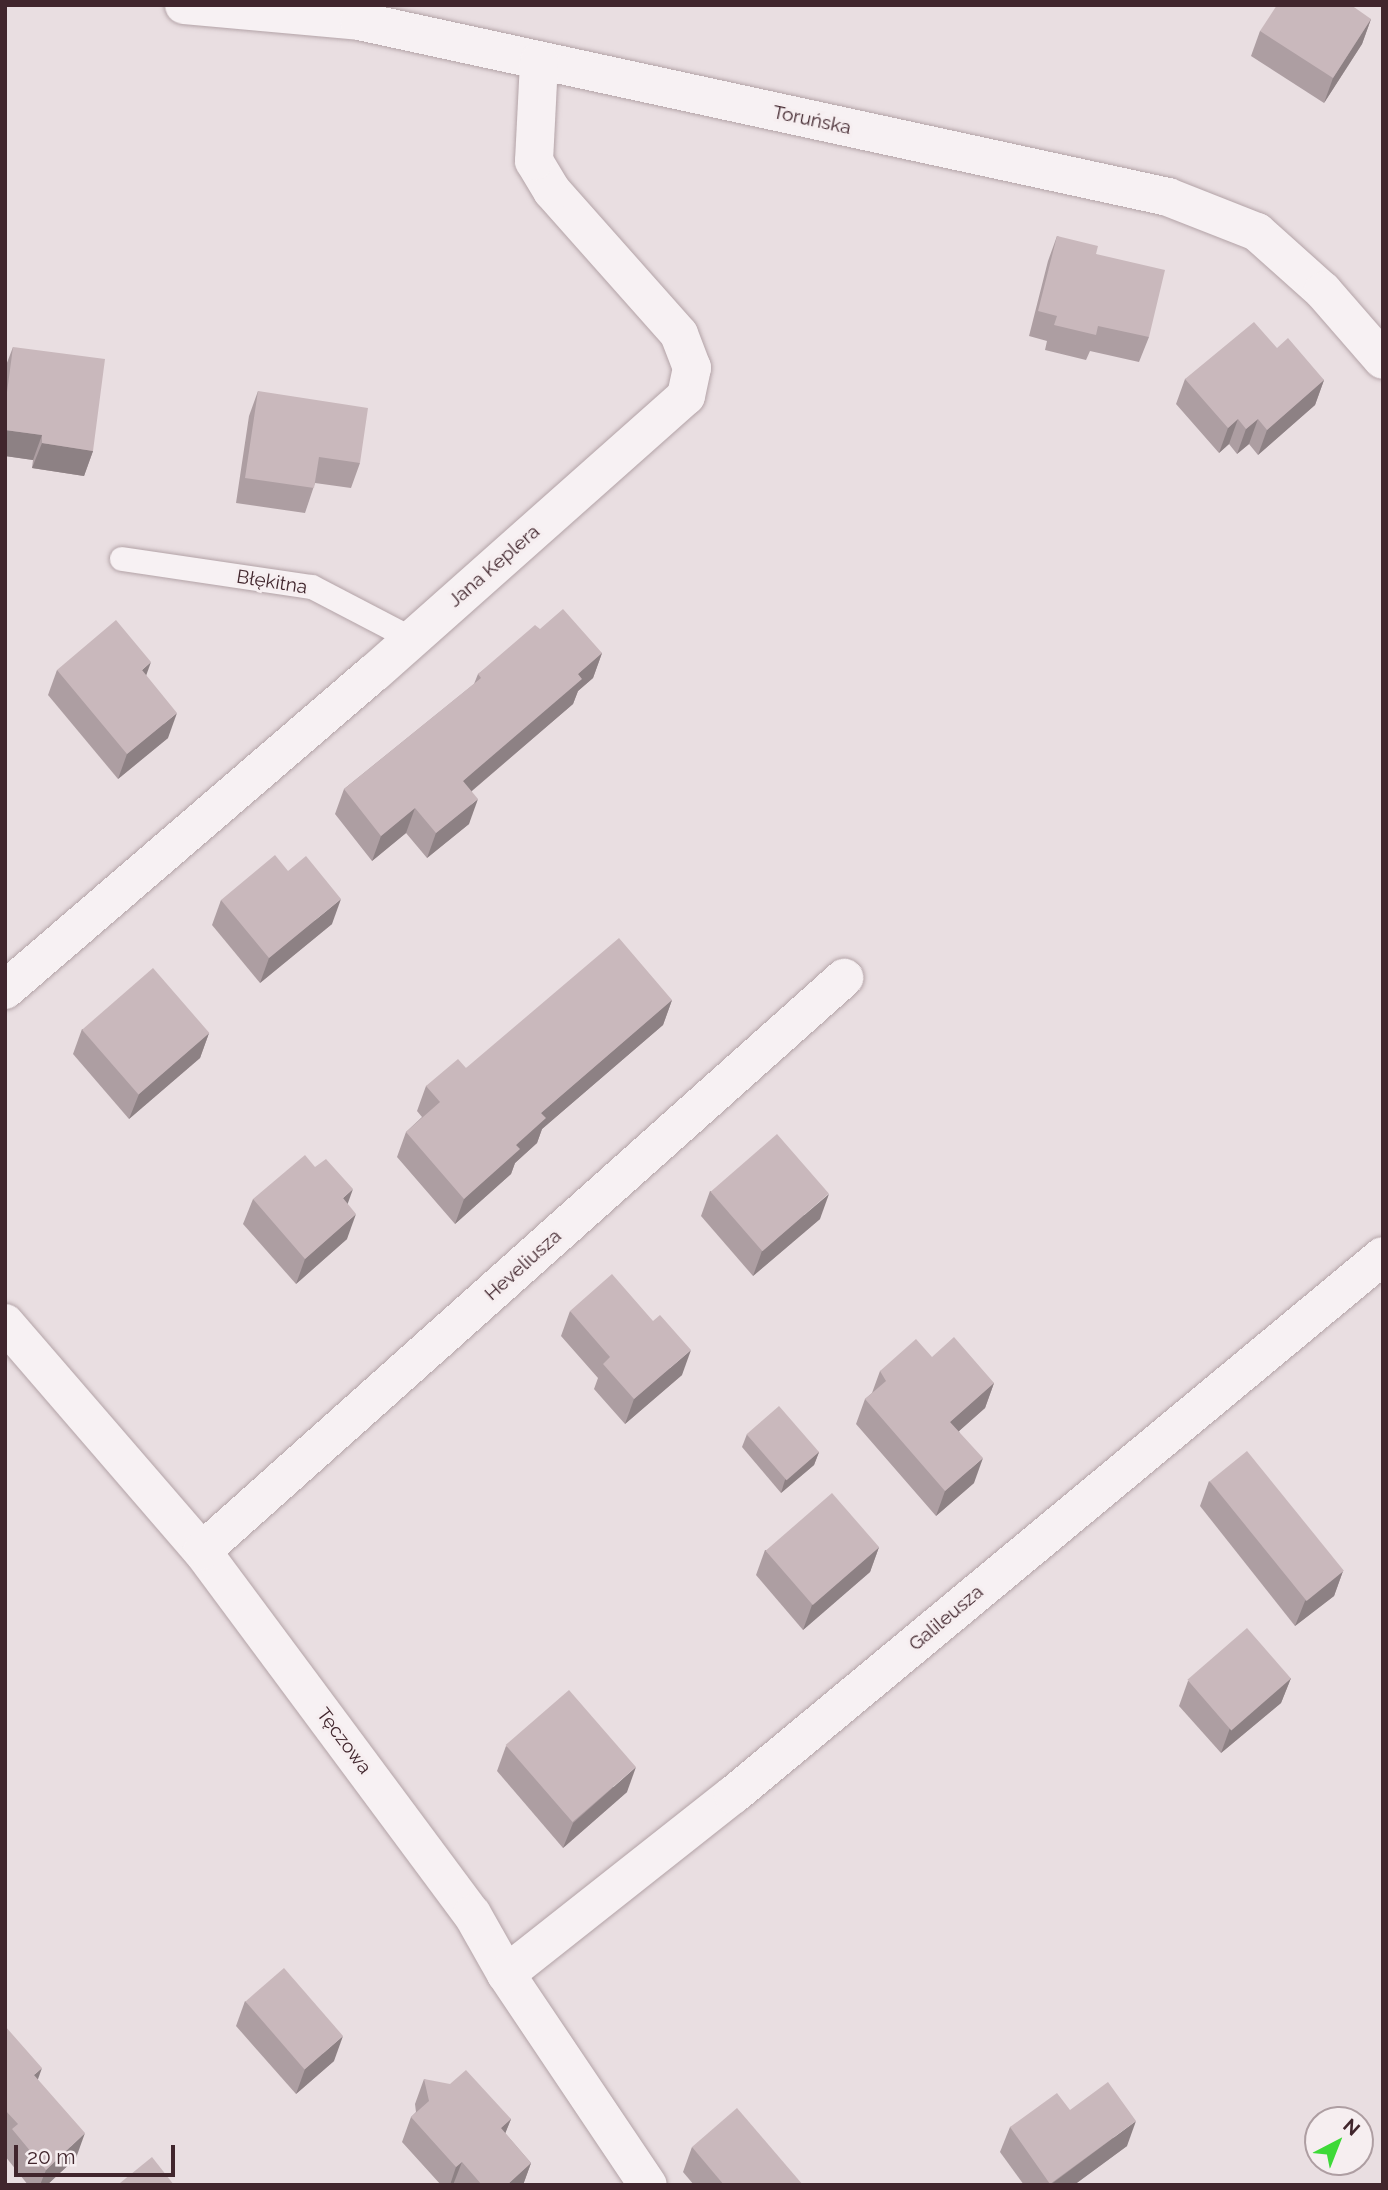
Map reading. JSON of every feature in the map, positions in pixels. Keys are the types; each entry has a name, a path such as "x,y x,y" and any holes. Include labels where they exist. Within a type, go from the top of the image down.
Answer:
{"street":[{"name":"Toruńska","path":"184,5 359,22 1168,197 1257,232 1323,291 1383,360"},
{"name":"Jana Keplera","path":"5,990 686,396 692,368 679,334 552,191 534,161 539,61"},
{"name":"Heveliusza","path":"202,1551 844,978"},
{"name":"Galileusza","path":"506,1974 733,1795 1383,1256"},
{"name":"Tęczowa","path":"5,1323 202,1551 472,1914 506,1974 648,2185"}],"lane":[{"name":"Błękitna","path":"122,559 312,587 410,638"}],"building":[{"path":"1277,5 1351,5 1371,19 1333,78 1260,31"},
{"path":"1057,236 1098,246 1096,254 1165,270 1149,337 1098,326 1096,335 1054,325 1057,316 1038,311"},
{"path":"1254,322 1277,348 1288,338 1324,380 1267,430 1258,419 1246,429 1238,419 1228,428 1185,379"},
{"path":"13,347 105,359 93,451 42,443 42,435 5,430 5,407"},
{"path":"258,391 368,408 360,463 319,457 314,488 245,478"},
{"path":"563,609 602,653 578,674 582,679 463,781 478,799 436,833 415,808 381,836 344,789 481,678 478,674 535,625 540,629"},
{"path":"116,620 151,662 142,670 177,713 127,754 57,670"},
{"path":"275,855 288,871 306,856 341,899 269,958 221,900"},
{"path":"619,938 672,1000 541,1113 546,1118 516,1145 520,1149 464,1199 406,1132 440,1102 426,1086 458,1059 466,1068"},
{"path":"153,968 209,1033 138,1095 82,1030"},
{"path":"777,1134 829,1194 762,1251 711,1192"},
{"path":"305,1155 315,1167 326,1159 353,1189 343,1198 356,1214 305,1259 253,1199"},
{"path":"612,1274 653,1321 660,1315 691,1350 634,1399 603,1364 610,1357 570,1311"},
{"path":"954,1337 994,1383 950,1422 983,1458 945,1491 865,1399 886,1381 880,1371 916,1339 932,1357"},
{"path":"779,1406 819,1452 787,1480 747,1434"},
{"path":"1247,1451 1344,1571 1307,1601 1210,1481"},
{"path":"832,1493 879,1547 813,1605 766,1551"},
{"path":"1247,1628 1291,1679 1231,1730 1187,1680"},
{"path":"569,1690 636,1767 573,1822 506,1745"},
{"path":"284,1968 343,2036 305,2069 246,2001"},
{"path":"5,2026 42,2068 34,2075 85,2133 46,2170 12,2129 18,2124 5,2110"},
{"path":"466,2070 511,2119 501,2128 531,2163 507,2185 482,2185 462,2162 456,2167 411,2117 429,2101 424,2079 450,2084"},
{"path":"1108,2082 1136,2121 1050,2184 1010,2127 1057,2093 1070,2110"},
{"path":"737,2108 803,2185 724,2185 692,2147"},
{"path":"152,2157 174,2185 120,2183"}]}
